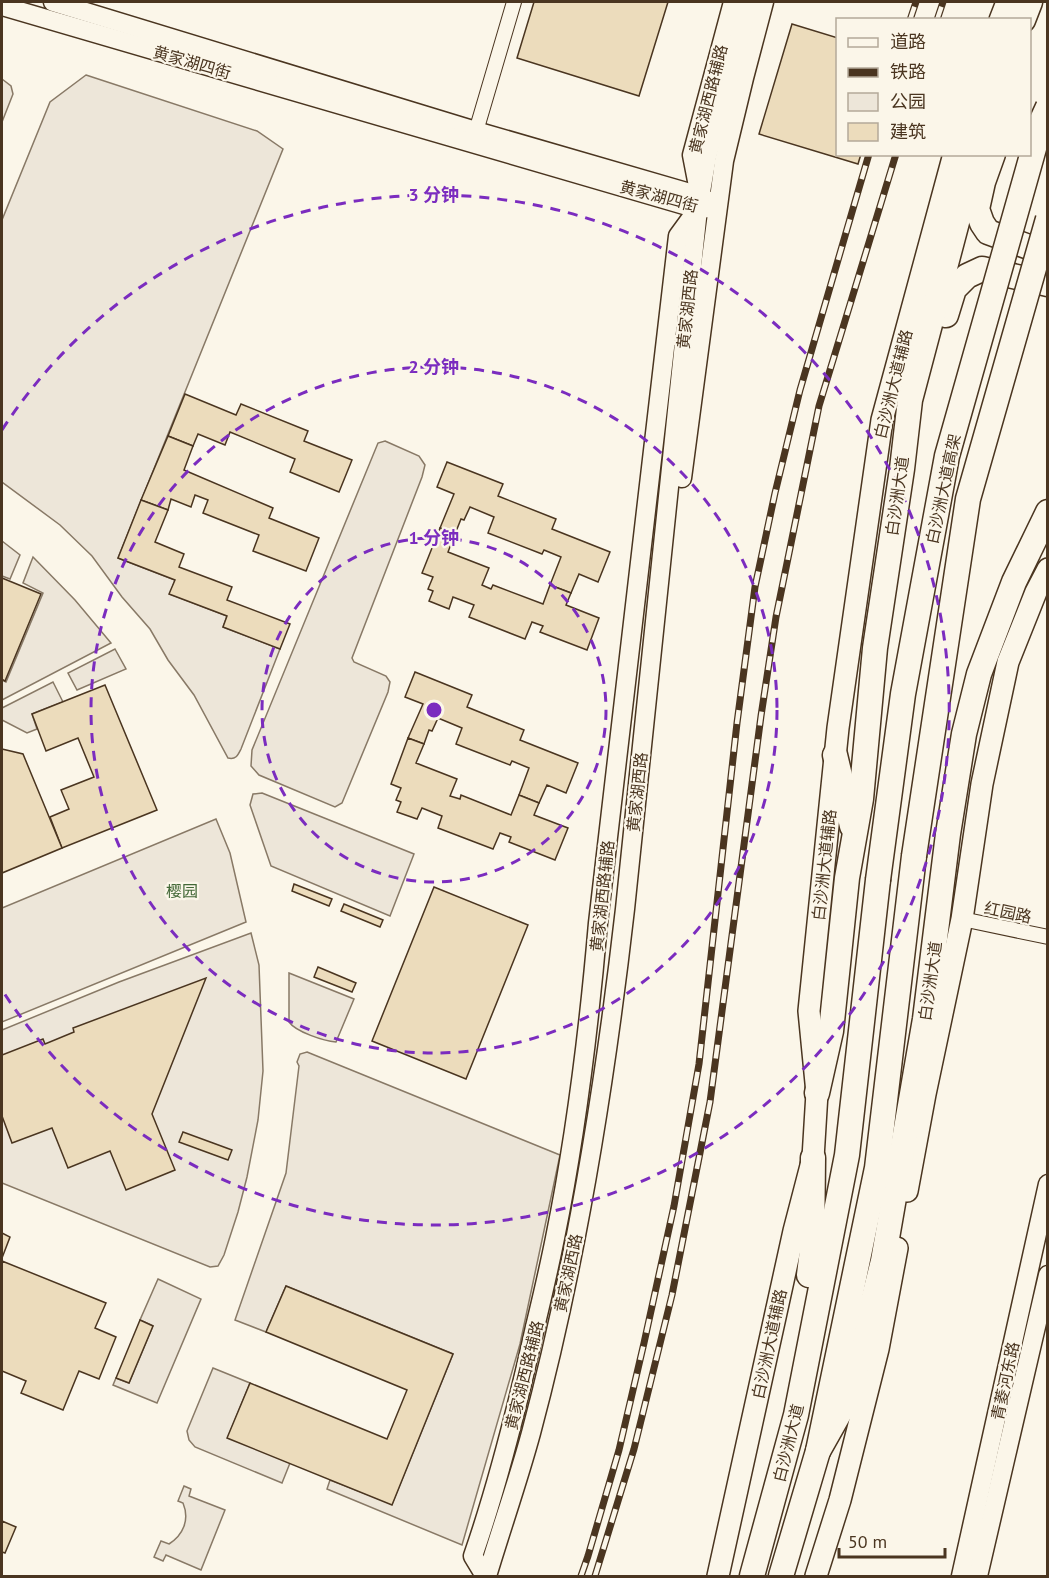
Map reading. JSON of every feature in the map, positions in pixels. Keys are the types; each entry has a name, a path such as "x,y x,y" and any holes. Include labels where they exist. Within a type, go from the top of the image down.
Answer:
{"highway":[{"path":"1024,18 1030,2"},
{"name":"白沙洲大道高架","path":"878,880 903,694 947,456 1047,107"},
{"name":"白沙洲大道","path":"817,1093 831,1031 847,878 861,800 875,648 902,469 910,399 974,156"},
{"path":"992,156 977,209 982,223 988,232 1047,254"},
{"name":"白沙洲大道高架","path":"914,856 968,499 1047,219"},
{"path":"902,469 954,289 967,276 982,269 1047,284"},
{"name":"白沙洲大道","path":"818,1451 849,1396 883,1261 925,1019 948,834 964,734 979,674 1014,582 1046,513"},
{"path":"835,755 854,836"},
{"path":"914,856 925,1019 925,1094"},
{"name":"白沙洲大道","path":"781,1576 818,1451 877,1168 914,856"},
{"path":"831,1031 861,913 878,880"},
{"name":"白沙洲大道","path":"752,1576 796,1414 846,1155 878,880"},
{"path":"805,1369 803,1317 812,1250 813,1158"}],"main road":[{"path":"1001,18 1007,2"},
{"name":"白沙洲大道辅路","path":"718,1576 792,1242 813,1158 817,1093 809,1011 835,755 882,420 953,156"},
{"path":"816,1576 840,1500 878,1349 925,1094 962,919 982,784 1008,662 1047,569"},
{"path":"849,1396 885,1313"}],"street":[{"name":"黄家湖四街","path":"53,2 474,137"},
{"path":"474,137 514,2"},
{"name":"黄家湖西路辅路","path":"486,1576 473,1556 487,1515 522,1389 555,1237 572,1140 593,982 678,236 699,203 692,155 733,2"},
{"name":"黄家湖西路","path":"486,1576 531,1433 558,1322 596,1131 622,932 699,203 707,157 749,2"},
{"name":"黄家湖西路","path":"498,1576 561,1351 580,1274 600,1164 627,970 651,725 717,208 724,161 764,2"},
{"name":"黄家湖四街","path":"2,6 474,137 717,208"},
{"name":"红园路","path":"962,919 1047,937"},
{"name":"青菱河东路","path":"962,1576 1047,1185"},
{"name":"青菱河东路","path":"978,1576 1047,1275"}],"green space":[{"path":"86,75 257,131 283,149 118,558 175,580 170,594 227,616 223,627 280,649 241,749 235,758 228,758 194,695 168,660 150,629 122,597 92,556 60,525 2,482 2,220 50,102"},
{"path":"2,79 11,86 13,94 2,122"},
{"path":"385,441 419,456 425,465 352,658 354,662 386,676 390,682 388,692 342,803 335,807 259,775 251,766 252,750 378,443"},
{"path":"2,541 20,555 10,579 2,576"},
{"path":"33,557 75,600 111,643 2,700 2,680 6,682 43,593 23,583"},
{"path":"115,649 126,669 77,690 68,673"},
{"path":"53,682 63,702 32,714 37,729 27,733 2,720 2,708"},
{"path":"262,793 414,854 390,916 271,866 250,805 253,794"},
{"name":"樱园","path":"216,819 230,853 246,922 2,1022 2,908"},
{"path":"251,933 259,965 263,1071 258,1120 247,1177 224,1255 218,1266 210,1267 2,1183 2,1030 119,982"},
{"path":"289,973 354,999 336,1042 311,1035 289,1022"},
{"path":"307,1052 560,1155 520,1344 462,1545 327,1489 330,1480 392,1504 453,1354 286,1286 266,1332 235,1320 286,1173 299,1066 297,1062 300,1054"},
{"path":"158,1279 201,1299 157,1403 113,1385 116,1378 129,1383 153,1326 140,1320"},
{"path":"213,1368 250,1383 228,1437 290,1463 282,1483 195,1447 189,1440 187,1431"},
{"path":"184,1486 191,1489 189,1496 225,1510 201,1570 166,1555 163,1561 154,1557 161,1541 169,1544 184,1526 185,1509 183,1503 178,1501"}],"building":[{"path":"534,2 668,2 639,96 517,58"},
{"path":"792,24 836,37 836,156 860,156 858,164 759,134"},
{"path":"185,394 236,415 241,404 308,431 304,441 352,460 339,492 290,472 295,459 230,432 225,445 198,434 193,446 168,436"},
{"path":"168,436 193,446 184,470 273,508 269,518 319,538 306,571 253,551 259,535 203,513 208,500 195,495 191,507 171,499 168,510 141,500"},
{"path":"447,462 503,484 498,496 556,519 552,529 610,552 598,582 579,574 571,593 550,585 561,557 544,550 542,554 488,533 494,517 470,507 464,520 461,519 455,534 440,528 454,494 437,487"},
{"path":"141,500 168,510 155,542 184,554 179,567 232,587 227,600 290,624 280,649 223,627 227,616 169,594 175,580 118,558"},
{"path":"440,528 455,534 448,552 489,568 482,585 491,589 493,585 543,604 550,585 571,593 566,605 599,618 587,650 540,632 543,626 532,622 525,639 469,617 474,605 453,597 449,609 429,601 433,591 428,589 433,577 422,573"},
{"path":"2,578 41,594 5,681 2,679"},
{"path":"415,672 472,695 467,707 524,730 520,740 578,763 566,793 547,785 539,803 519,795 529,768 512,761 510,765 456,744 462,728 438,718 432,731 429,730 424,744 408,738 423,704 405,697"},
{"path":"105,685 157,810 62,848 50,817 69,809 61,790 94,777 78,738 46,751 32,714"},
{"path":"408,738 424,744 416,763 457,779 450,796 460,799 461,795 511,815 519,795 539,803 534,815 568,828 555,860 509,842 511,837 500,833 493,849 438,828 442,816 422,808 417,819 397,812 401,802 396,800 401,788 391,784"},
{"path":"2,749 23,754 62,848 2,873"},
{"path":"294,884 332,899 329,906 292,891"},
{"path":"434,887 528,925 466,1079 372,1041"},
{"path":"344,904 383,920 380,927 341,911"},
{"path":"318,967 356,983 352,992 314,977"},
{"path":"206,978 152,1114 175,1170 126,1190 110,1151 68,1168 52,1128 12,1143 2,1116 2,1055 43,1039 45,1044 74,1032 73,1028"},
{"path":"183,1132 232,1150 228,1160 179,1142"},
{"path":"2,1233 10,1237 2,1258"},
{"path":"2,1261 106,1303 95,1328 116,1337 99,1379 79,1371 63,1410 21,1393 26,1381 2,1371"},
{"path":"286,1286 453,1354 392,1505 227,1438 250,1383 387,1439 407,1390 266,1332"},
{"path":"140,1320 153,1326 129,1383 116,1378"},
{"path":"2,1521 16,1527 5,1553 2,1552"}],"railway":[{"path":"911,18 916,2"},
{"path":"938,18 943,2"},
{"path":"581,1576 619,1450 644,1343 674,1206 699,1064 737,723 755,587 800,390 868,156"},
{"path":"595,1576 634,1449 672,1295 710,1102 776,617 819,406 895,156"}]}
